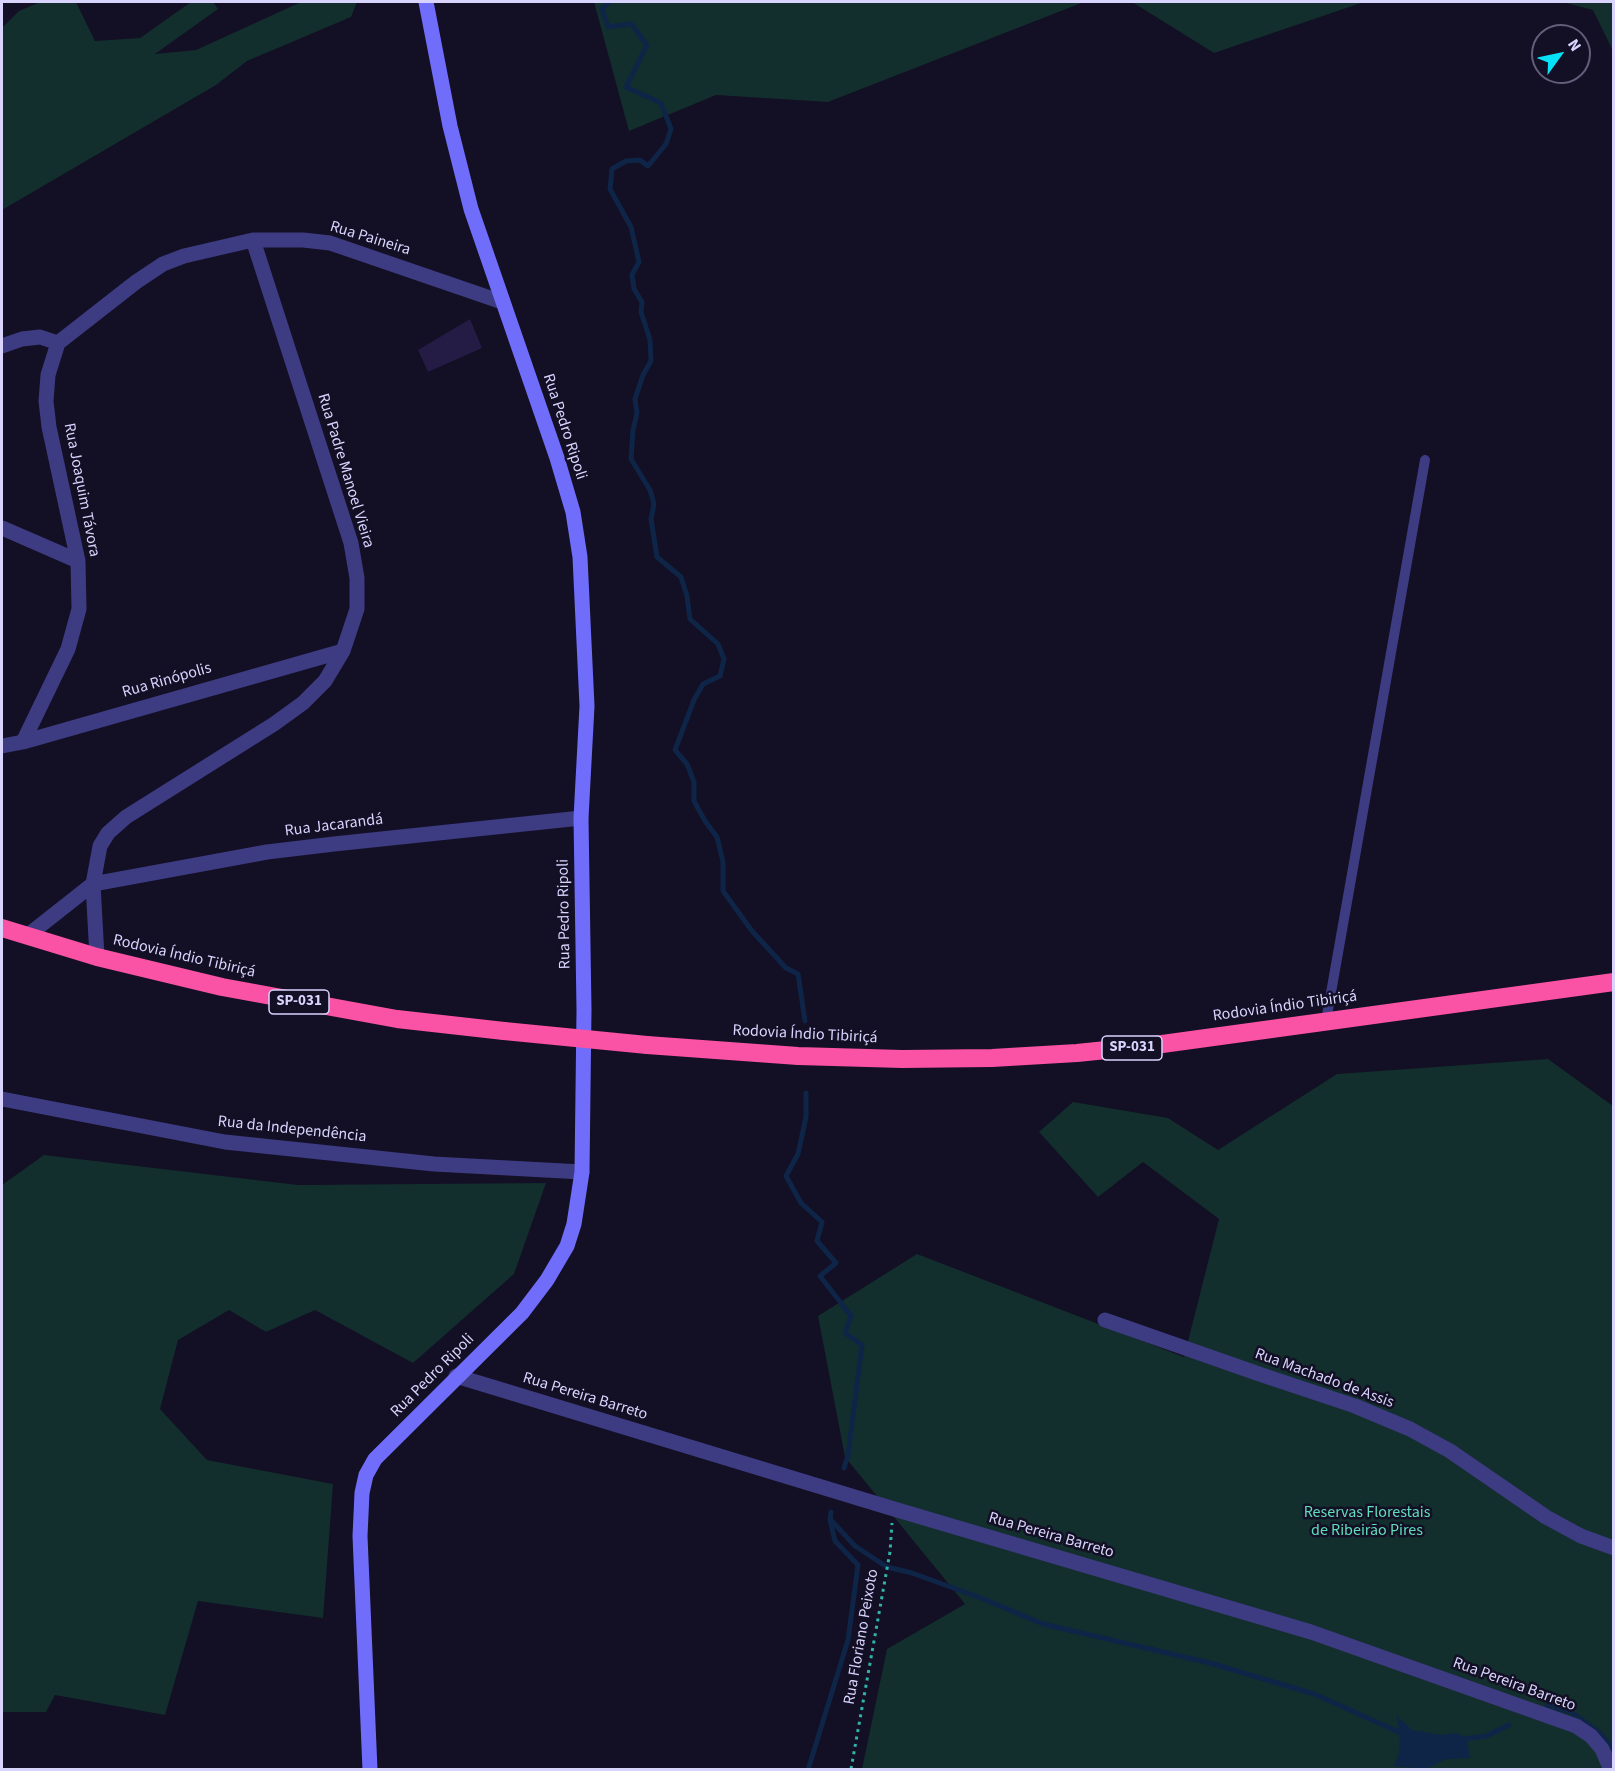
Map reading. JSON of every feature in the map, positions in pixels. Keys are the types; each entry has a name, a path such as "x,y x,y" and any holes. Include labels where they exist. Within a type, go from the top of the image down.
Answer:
{"highway":[{"name":"Rodovia Índio Tibiriçá","path":"2,928 97,957 222,987 397,1019 647,1045 809,1056 902,1059 992,1058 1155,1046 1614,982"}],"street":[{"name":"Rua Pedro Ripoli","path":"370,1770 360,1536 362,1493 366,1475 375,1459 456,1376 522,1313 547,1280 567,1246 574,1224 582,1172 584,1010 581,818 587,706 580,557 573,512 557,458 471,209 452,136 426,2"},
{"name":"Rua Paineira","path":"58,343 136,282 163,264 184,256 253,240 303,240 330,243 502,302"},
{"name":"Rua Padre Manoel Vieira","path":"97,957 93,884 100,846 108,833 126,817 274,724 303,703 325,681 343,651 357,609 357,578 351,543 253,240"},
{"path":"2,346 31,338 58,343"},
{"name":"Rua Joaquim Távora","path":"22,742 68,649 76,627 79,609 78,561 49,426 46,401 48,375 58,343"},
{"path":"2,528 78,561"},
{"name":"Rua Rinópolis","path":"2,746 343,651"},
{"name":"Rua Jacarandá","path":"93,884 267,852 581,818"},
{"path":"27,936 93,884"},
{"name":"Rua da Independência","path":"2,1099 225,1142 434,1164 582,1172"},
{"name":"Rua Machado de Assis","path":"1105,1320 1262,1376 1355,1406 1410,1429 1450,1451 1546,1517 1581,1536 1614,1548"},
{"name":"Rua Pereira Barreto","path":"456,1376 1311,1632 1576,1726 1591,1736 1602,1749 1611,1770"}],"lane":[{"path":"1326,1021 1425,460"}],"path":[{"name":"Rua Floriano Peixoto","path":"851,1769 890,1552 894,1509"}],"green space":[{"path":"40,2 76,2 95,41 140,38 191,2 213,2 218,9 155,54 196,50 301,2 357,2 351,17 247,61 216,85 2,210 2,28 19,11"},
{"path":"594,2 1084,2 828,102 716,95 629,131"},
{"path":"1132,2 1364,2 1214,53"},
{"path":"1562,2 1613,2 1613,51 1593,10"},
{"name":"Reservas Florestais de Ribeirão Pires","path":"1548,1059 1613,1106 1613,1769 862,1769 887,1649 965,1604 845,1457 818,1316 917,1254 1184,1357 1219,1219 1143,1162 1098,1197 1039,1132 1073,1102 1168,1118 1218,1150 1337,1074"},
{"path":"44,1155 298,1185 546,1183 514,1274 413,1363 315,1310 266,1332 229,1310 178,1340 160,1409 207,1460 333,1484 323,1618 198,1601 165,1715 55,1695 46,1712 2,1712 2,1185"}],"water":[{"path":"1396,1715 1412,1730 1440,1735 1457,1733 1467,1738 1470,1758 1446,1759 1426,1769 1394,1766 1399,1753 1400,1736"}],"building":[{"path":"470,319 482,348 428,372 418,350"}],"waterway":[{"path":"609,2 602,9 608,27 631,24 647,45 626,87 661,103 671,129 666,144 648,166 640,160 626,161 612,169 610,189 631,227 639,262 632,275 634,289 642,302 641,312 650,340 651,361 643,375 635,399 637,413 631,459 650,490 654,504 651,519 657,557 681,577 687,596 690,619 718,644 724,659 720,676 703,684 694,700 675,750 687,764 694,782 694,801 717,837 723,862 723,891 752,931 786,968 798,974 805,1021"},
{"path":"806,1093 806,1117 798,1154 786,1176 801,1203 822,1222 817,1241 836,1263 820,1276 851,1316 845,1333 862,1345 848,1455 844,1468"},
{"path":"831,1512 830,1519 855,1546 887,1567 912,1573 981,1598 1043,1624 1210,1663 1314,1694 1405,1733"},
{"path":"808,1770 848,1640 858,1565 835,1541 830,1520"},
{"path":"1547,1705 1571,1712 1600,1733 1614,1750"},
{"path":"1462,1739 1486,1736 1509,1725"}]}
